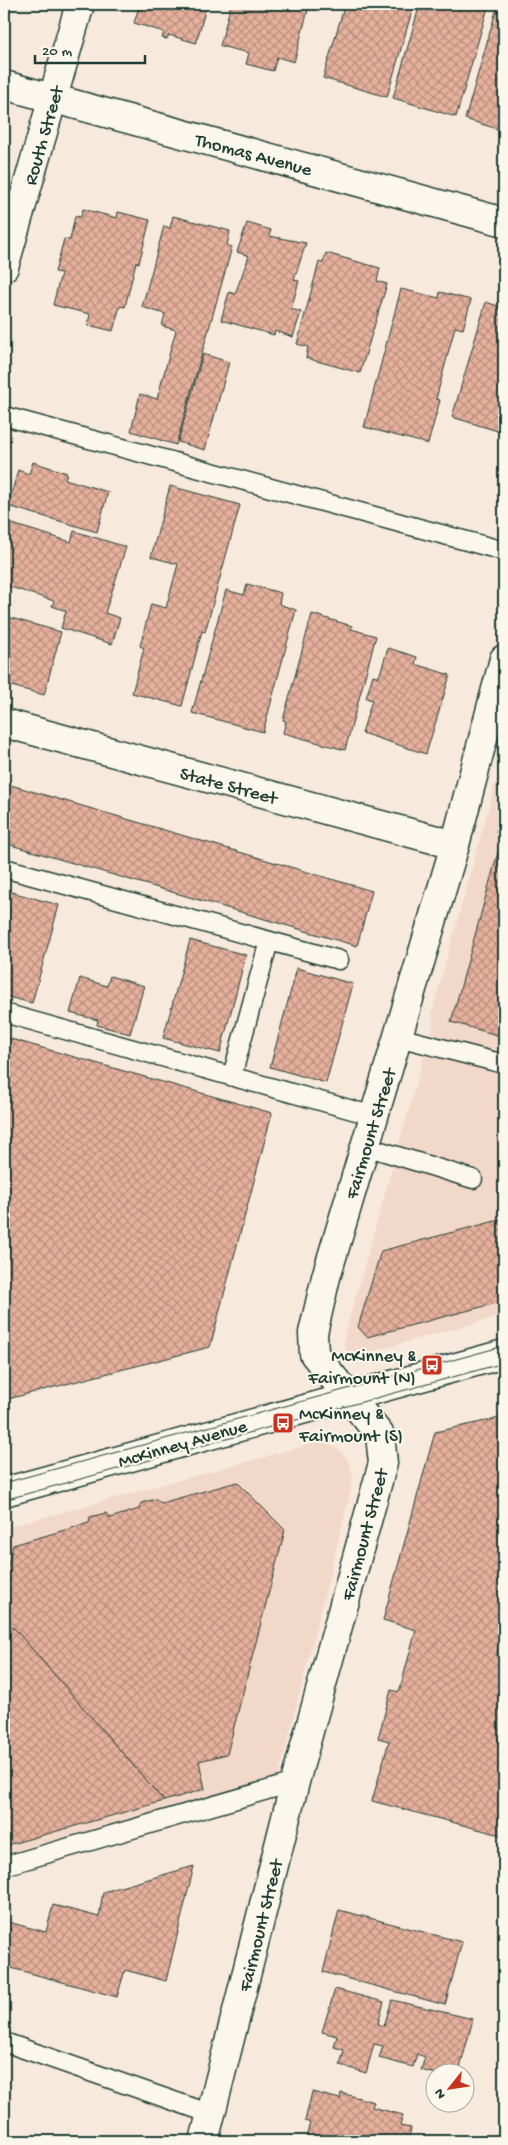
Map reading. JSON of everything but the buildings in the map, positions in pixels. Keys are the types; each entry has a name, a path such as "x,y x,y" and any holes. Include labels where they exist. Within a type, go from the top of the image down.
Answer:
{"street":[{"name":"Routh Street","path":"4,267 80,4"},
{"name":"Thomas Avenue","path":"4,85 504,222"},
{"name":"Fairmount Street","path":"204,2141 295,1782 383,1463 380,1435 314,1354 313,1333 326,1277 455,845 504,659"},
{"name":"State Street","path":"4,722 455,845"},
{"name":"McKinney Avenue","path":"4,1492 504,1354"}],"lane":[{"path":"4,416 504,551"},
{"path":"4,868 339,960"},
{"path":"232,1076 269,941"},
{"path":"4,1013 374,1116"},
{"path":"398,1037 504,1064"},
{"path":"365,1146 473,1179"},
{"path":"4,1866 295,1782"},
{"path":"4,2042 211,2114"}],"shaded area":[{"path":"504,753 504,1315 359,1355 351,1354 347,1351 344,1342 345,1334 433,1025 432,1012"},
{"path":"322,1441 340,1450 348,1461 353,1473 350,1494 278,1779 4,1854 4,1528"}],"tram line":[{"path":"4,1483 504,1346"},
{"path":"4,1500 504,1363"}],"place":[{"name":"McKinney & Fairmount (N)","path":"432,1365"},
{"name":"McKinney & Fairmount (S)","path":"283,1423"}]}
